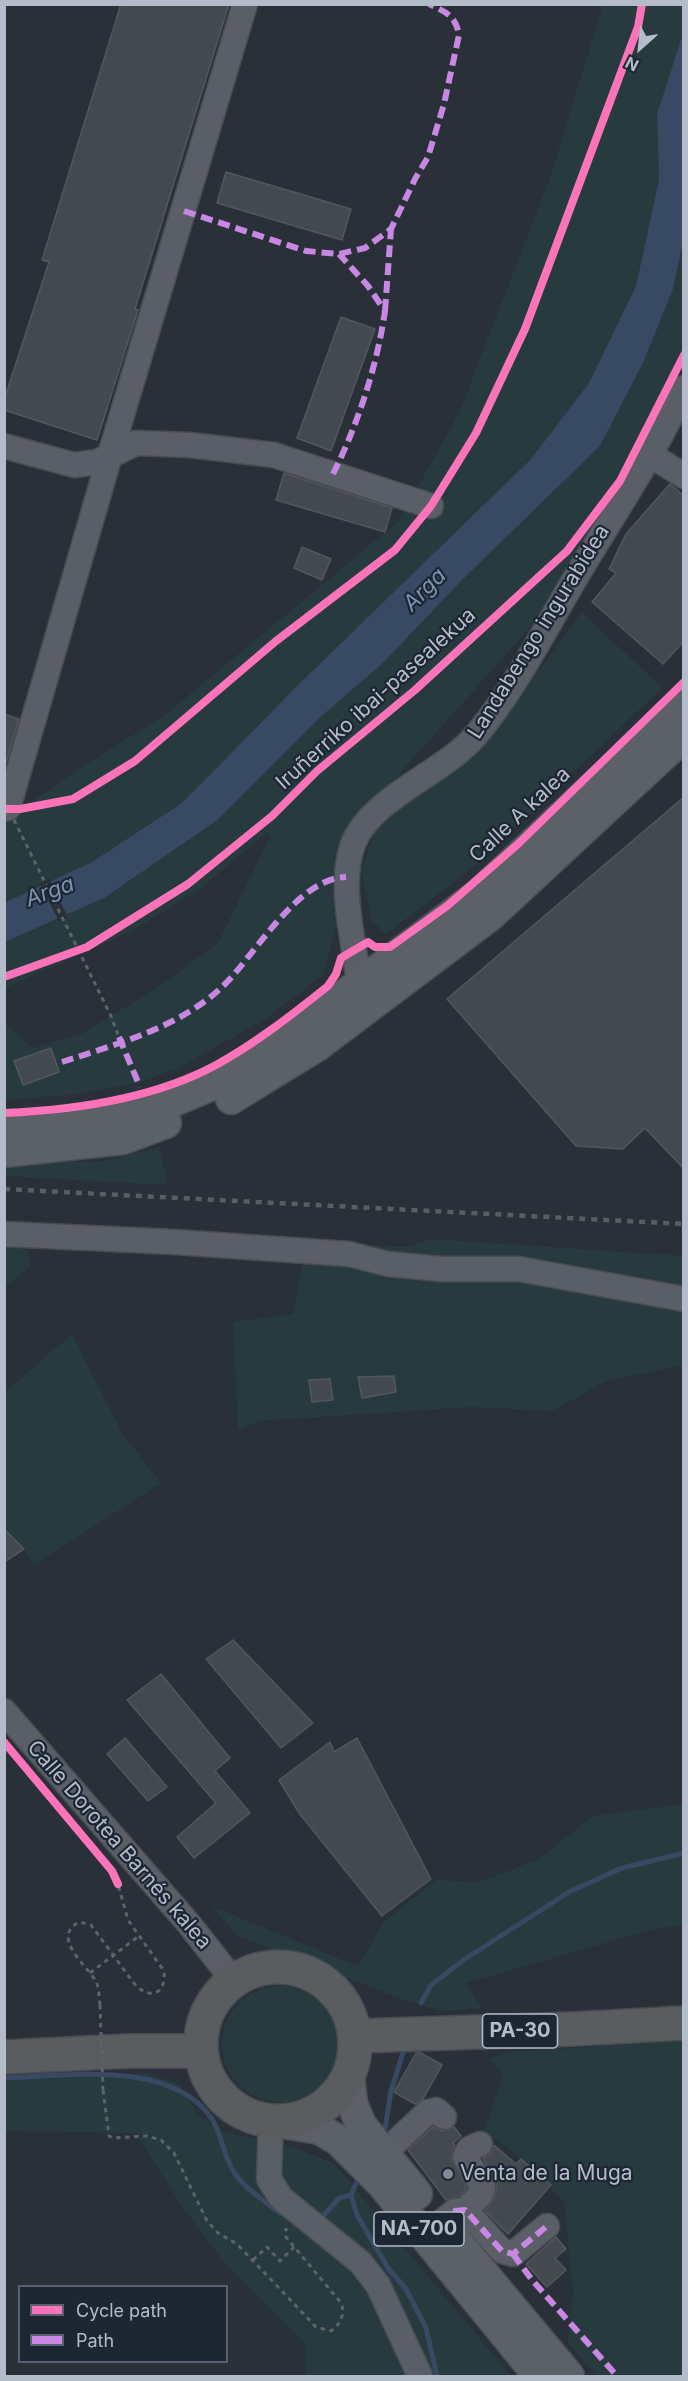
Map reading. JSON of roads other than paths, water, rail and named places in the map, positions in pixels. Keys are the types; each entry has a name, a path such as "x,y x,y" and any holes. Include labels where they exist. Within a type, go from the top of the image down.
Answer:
{"highway":[{"path":"286,1967 312,1974 333,1990 348,2011 356,2036 355,2057 349,2076 336,2096 317,2111 295,2120 271,2121 245,2114 224,2098 208,2077 201,2051 202,2030 208,2010 220,1993 233,1980 260,1969 286,1967"},
{"name":"PA-30","path":"356,2036 684,2023"},
{"path":"4,2057 128,2051 201,2051"}],"main road":[{"name":"Calle A kalea","path":"4,1130 30,1131 112,1120 162,1106 224,1080 288,1037 479,894 684,702"},
{"path":"4,1152 123,1139 229,1100 317,1046 491,915 684,736"},
{"name":"NA-700","path":"349,2076 352,2103 361,2125 384,2153 453,2216 569,2376"},
{"name":"NA-700","path":"271,2121 319,2129 338,2140 382,2184 539,2376"}],"street":[{"path":"9,812 110,454 245,4"},
{"name":"Landabengo ingurabidea","path":"359,983 346,877 357,836 385,805 462,751 478,733 517,675 649,454 677,423 680,380"},
{"path":"4,446 74,465 97,462 136,443 190,445 274,455 431,506"},
{"path":"649,454 684,477"},
{"path":"4,1234 175,1242 349,1254 388,1264 442,1269 519,1269 684,1299"},
{"name":"Calle Dorotea Barnés kalea","path":"4,1711 189,1924 233,1980"},
{"path":"384,2153 428,2112 436,2110 444,2117"},
{"path":"271,2121 269,2179 280,2198 360,2262 378,2285 420,2376"},
{"path":"480,2144 469,2149 465,2157 483,2187 481,2194 453,2216 502,2252 513,2254 547,2226"}],"water":[{"name":"Arga","path":"683,33 683,242 673,289 644,361 600,446 462,580 384,662 317,720 216,821 104,898 5,942 4,903 92,862 182,803 300,683 531,459 589,383 636,286 659,179 657,114"}],"waterway":[{"path":"421,2003 431,1985 465,1959 569,1892 622,1868 684,1853"},
{"path":"385,2129 391,2091 403,2053"},
{"path":"4,2078 116,2075 145,2079 171,2087 194,2100 212,2119 228,2161 239,2180 280,2213"},
{"path":"356,2183 351,2195 357,2215 388,2268 406,2289 426,2328 437,2376"},
{"path":"323,2216 339,2198 351,2195"}],"railway":[{"path":"4,1189 684,1224"}],"place":[{"name":"Venta de la Muga","path":"448,2174"}]}
